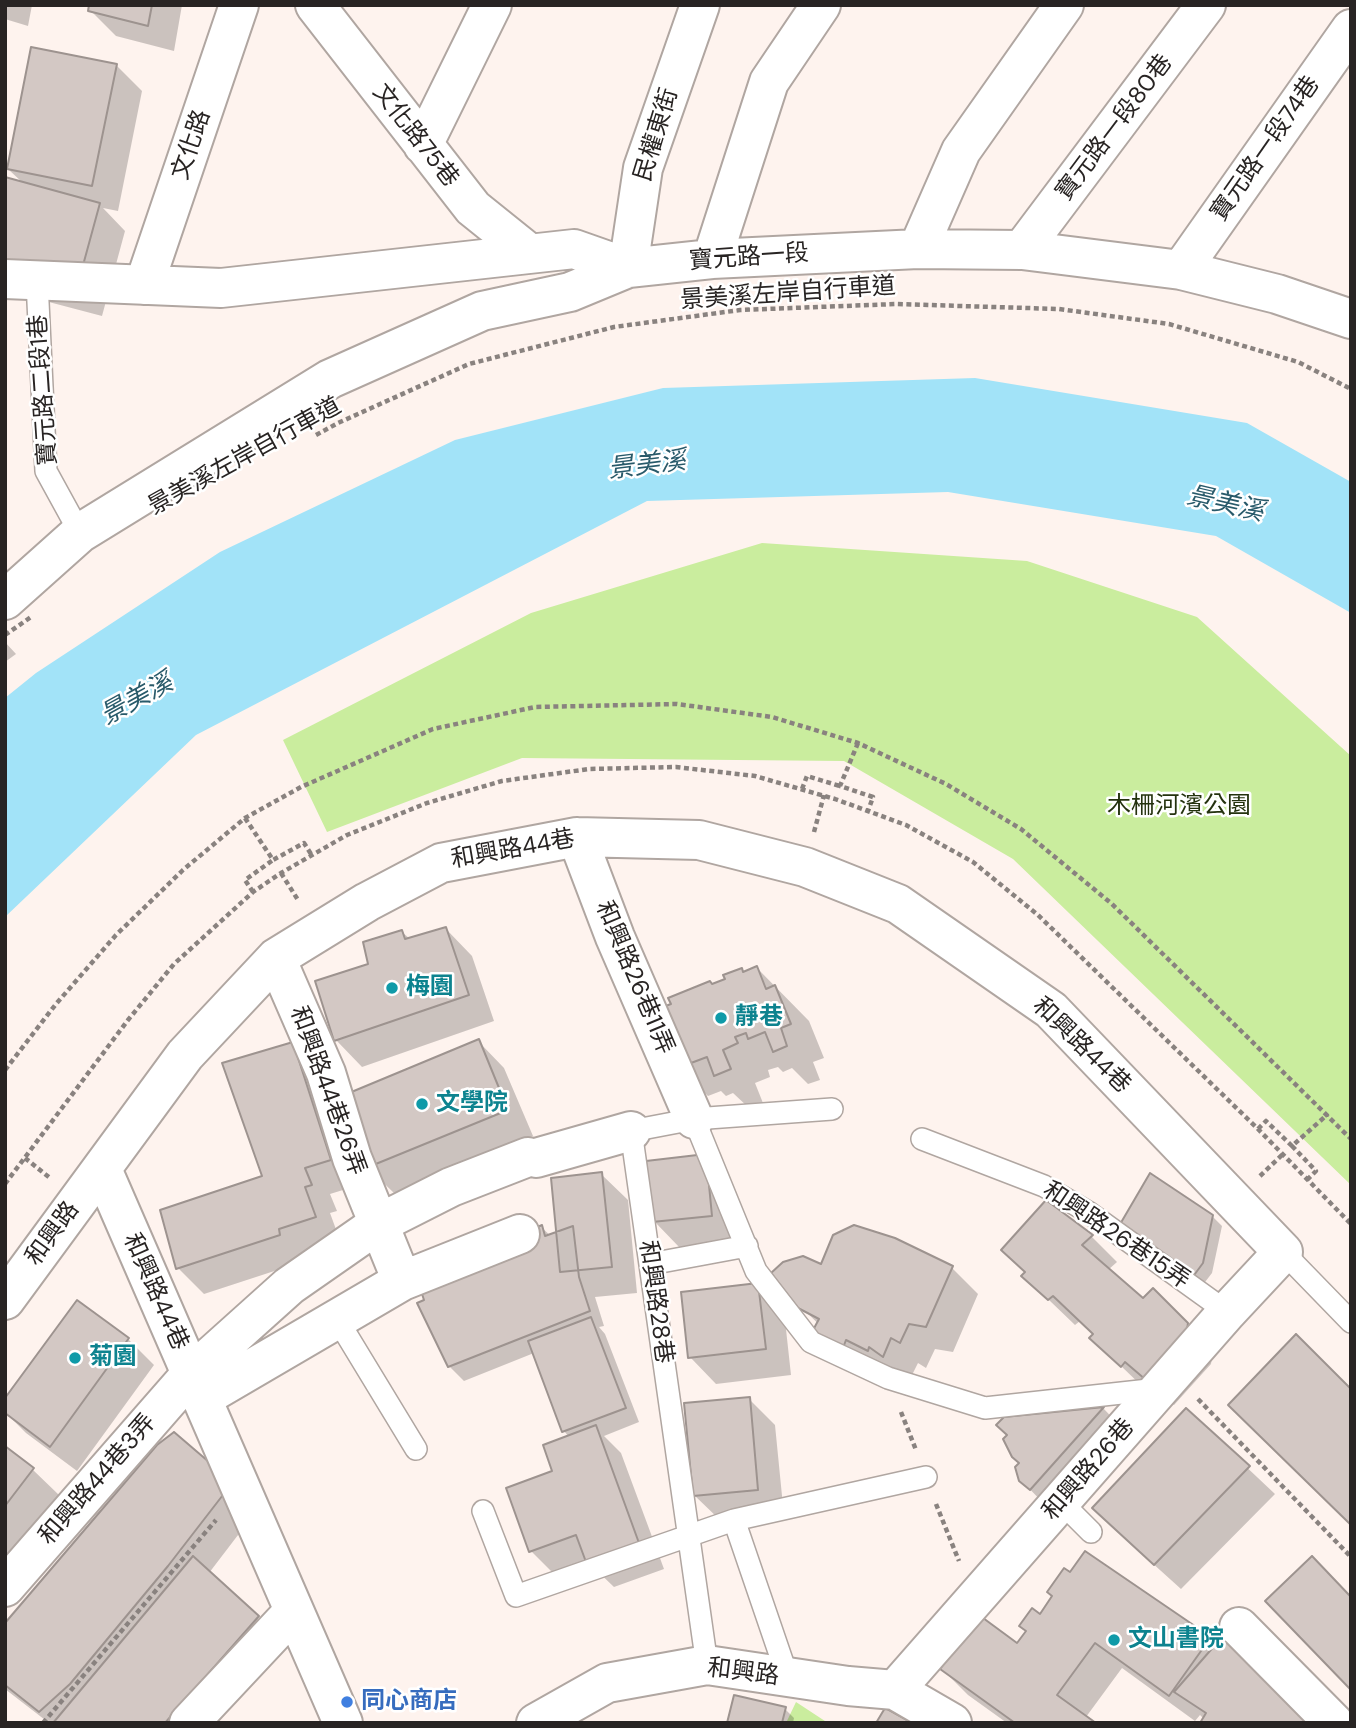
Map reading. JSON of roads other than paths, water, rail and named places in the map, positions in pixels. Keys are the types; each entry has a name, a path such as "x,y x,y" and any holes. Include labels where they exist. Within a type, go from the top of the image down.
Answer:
{"street":[{"name":"文化路","path":"144,285 239,5"},
{"name":"文化路75巷","path":"315,5 473,208 529,253"},
{"path":"423,145 492,5"},
{"name":"民權東街","path":"628,268 643,168 700,5"},
{"path":"712,259 769,82 821,5"},
{"path":"918,249 961,151 1064,5"},
{"name":"寶元路一段80巷","path":"1023,250 1206,5"},
{"name":"寶元路一段74巷","path":"1181,270 1351,29"},
{"name":"寶元路一段","path":"21,280 221,288 574,249 628,268 712,259 918,249 1023,250 1181,270 1277,294 1342,319"},
{"path":"18,609 80,533 330,379 482,311 570,292 628,268"},
{"name":"和興路44巷","path":"343,1723 102,1169 185,1055 276,958 366,902 441,863 577,837 699,840 804,867 898,904 1051,1010 1283,1252"},
{"name":"和興路26巷11弄","path":"577,837 615,937 694,1119"},
{"name":"和興路44巷26弄","path":"276,958 326,1073 352,1158 387,1220 402,1281"},
{"path":"196,1386 289,1286 387,1220 451,1187 532,1157 631,1131"},
{"name":"和興路","path":"5,1300 102,1169"},
{"path":"196,1386 337,1319 402,1281 520,1234"},
{"name":"和興路26巷","path":"895,1690 1227,1312 1283,1252"},
{"name":"和興路44巷3弄","path":"5,1587 196,1386"},
{"path":"189,1723 294,1611"},
{"path":"1239,1627 1334,1723"},
{"name":"和興路","path":"536,1723 607,1683 707,1665 848,1686 895,1690 952,1723"}],"lane":[{"name":"寶元路二段1巷","path":"21,280 46,471 80,533"},
{"path":"631,1131 694,1119 832,1110"},
{"name":"和興路26巷11弄","path":"694,1119 755,1270 811,1342 888,1378 985,1408 1160,1389"},
{"name":"和興路28巷","path":"631,1131 707,1665"},
{"name":"和興路26巷15弄","path":"922,1139 1044,1186 1088,1212 1227,1312"},
{"path":"380,1177 387,1220"},
{"path":"650,1264 747,1246"},
{"name":"和興路44巷","path":"1283,1252 1351,1322"},
{"path":"337,1319 416,1449"},
{"path":"483,1511 516,1596 734,1520 926,1477"},
{"path":"1061,1502 1091,1532"},
{"path":"734,1520 788,1678"}],"water":[{"name":"景美溪","path":"975,378 1247,423 1351,482 1351,613 1216,536 948,492 647,501 196,735 5,917 5,698 36,673 220,552 455,440 663,388"}],"place":[{"name":"梅園","path":"392,988"},
{"name":"靜巷","path":"721,1018"},
{"name":"文學院","path":"422,1104"},
{"name":"菊園","path":"75,1358"},
{"name":"文山書院","path":"1114,1640"},
{"name":"同心商店","path":"347,1702"}],"park label":[{"name":"木柵河濱公園","path":"1179,807"}]}
